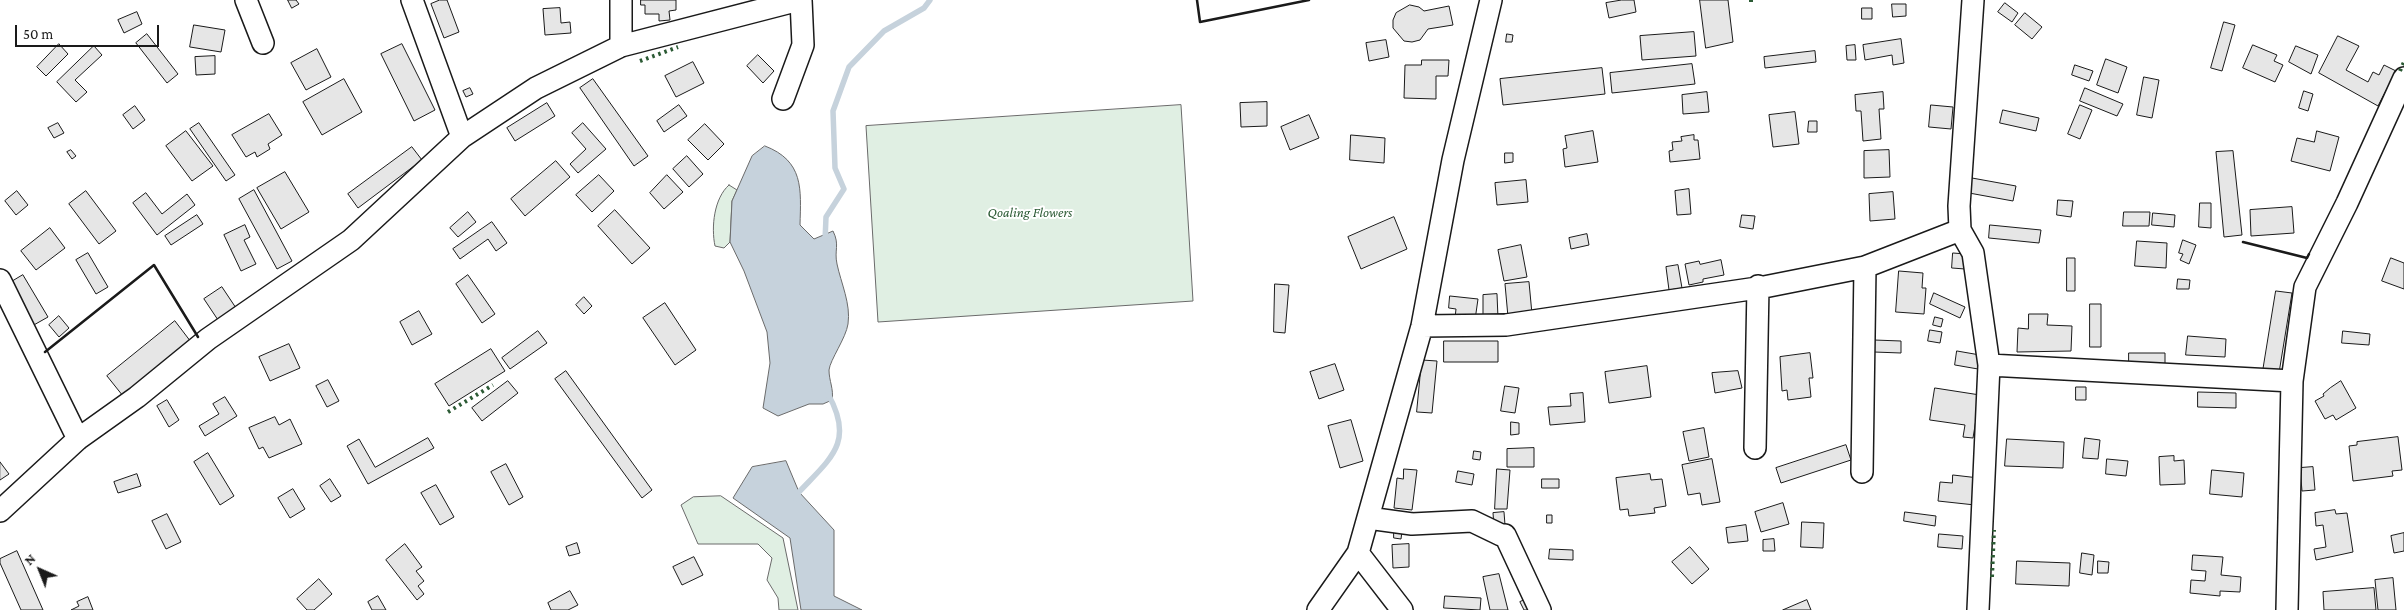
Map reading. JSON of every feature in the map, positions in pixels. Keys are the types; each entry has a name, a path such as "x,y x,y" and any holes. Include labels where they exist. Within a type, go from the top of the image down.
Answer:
{"street":[{"path":"246,0 263,43"},
{"path":"412,0 462,137"},
{"path":"621,0 622,46"},
{"path":"0,512 78,440 137,397 208,339 351,240 462,137 536,88 622,46 800,0 803,46 783,99"},
{"path":"1318,610 1358,553 1368,518 1422,326 1452,160 1491,0"},
{"path":"1973,0 1959,206 1960,230 1973,253 1989,365 1978,610"},
{"path":"2286,610 2292,381 2305,287 2347,203 2404,78"},
{"path":"1422,326 1506,325 1647,306 1864,267 1960,230"},
{"path":"1862,472 1864,267"},
{"path":"0,280 78,440"},
{"path":"1755,448 1758,286"},
{"path":"1989,365 2292,381"},
{"path":"1368,518 1412,524 1472,521 1503,535 1540,610"},
{"path":"1358,553 1402,610"}],"green space":[{"name":"Qoaling Flowers","path":"1181,105 1193,301 878,322 866,126"},
{"path":"729,185 737,190 732,201 730,242 724,248 715,246 713,230 717,205 720,197"},
{"path":"721,496 783,538 798,610 779,610 778,598 767,580 772,558 758,544 698,544 681,505 693,497"}],"shaded area":[{"path":"765,146 778,152 787,160 798,178 800,188 800,225 814,239 833,231 837,244 837,264 849,316 847,330 829,370 832,400 823,404 809,404 778,416 763,408 770,363 767,332 744,271 730,242 732,201 752,156"},
{"path":"786,461 799,492 834,530 834,596 862,610 801,610 790,538 733,498 752,467"}],"building":[{"path":"288,0 296,0 299,4 292,8"},
{"path":"440,0 447,0 459,32 444,38 431,4"},
{"path":"641,0 676,0 676,10 669,11 670,20 659,21 659,14 645,14 645,5 641,5"},
{"path":"1634,0 1636,12 1609,18 1606,3"},
{"path":"1700,0 1728,0 1733,42 1706,48"},
{"path":"2005,3 2018,13 2012,22 1998,12"},
{"path":"1892,4 1906,4 1906,16 1893,17"},
{"path":"1410,5 1419,7 1424,11 1449,6 1453,25 1428,29 1420,40 1404,41 1393,28 1393,20 1396,13"},
{"path":"560,8 561,23 570,22 571,33 545,35 543,9"},
{"path":"1862,8 1872,8 1872,19 1862,19"},
{"path":"137,12 142,24 124,33 118,20"},
{"path":"2025,13 2042,27 2032,39 2015,25"},
{"path":"2224,22 2235,25 2222,71 2211,68"},
{"path":"194,25 225,30 221,52 190,47"},
{"path":"1694,32 1696,56 1642,60 1640,36"},
{"path":"147,34 178,74 167,83 136,43"},
{"path":"1507,34 1513,35 1512,42 1506,42"},
{"path":"2338,36 2359,46 2346,70 2368,82 2373,72 2379,75 2384,65 2396,71 2378,106 2319,73"},
{"path":"1901,39 1904,63 1893,65 1892,55 1865,60 1863,45"},
{"path":"1386,40 1389,57 1369,61 1366,43"},
{"path":"59,44 68,54 46,76 37,67"},
{"path":"402,44 435,110 414,121 381,54"},
{"path":"1855,45 1856,60 1847,60 1846,46"},
{"path":"2253,45 2277,55 2274,61 2283,65 2275,82 2243,68"},
{"path":"94,46 102,55 75,80 87,92 76,102 57,82"},
{"path":"2296,46 2318,55 2311,74 2289,62"},
{"path":"317,49 331,77 306,90 291,63"},
{"path":"1815,51 1816,62 1765,68 1764,57"},
{"path":"758,55 774,71 763,83 747,66"},
{"path":"215,56 215,74 196,75 195,57"},
{"path":"2106,59 2127,67 2118,93 2097,85"},
{"path":"1422,60 1449,60 1448,76 1436,76 1436,99 1404,98 1405,65 1421,65"},
{"path":"693,62 704,83 676,97 665,76"},
{"path":"1692,64 1695,84 1612,93 1610,73"},
{"path":"2075,65 2093,71 2089,81 2072,75"},
{"path":"1602,68 1605,94 1503,105 1500,79"},
{"path":"2144,77 2159,80 2152,118 2137,115"},
{"path":"344,79 362,112 322,135 303,102"},
{"path":"593,79 648,156 634,166 580,88"},
{"path":"470,88 473,94 466,97 463,91"},
{"path":"2085,88 2123,104 2117,116 2080,101"},
{"path":"2304,91 2313,94 2308,111 2299,108"},
{"path":"1707,92 1709,112 1683,114 1682,95"},
{"path":"1883,92 1884,109 1879,109 1881,139 1863,141 1861,111 1856,111 1855,95"},
{"path":"1267,102 1267,126 1241,127 1240,103"},
{"path":"547,103 555,116 515,141 507,128"},
{"path":"679,105 687,116 664,132 657,121"},
{"path":"1931,105 1953,107 1951,129 1929,127"},
{"path":"2080,105 2092,110 2080,139 2068,134"},
{"path":"135,106 145,120 133,129 123,115"},
{"path":"2003,110 2039,118 2036,131 2000,123"},
{"path":"1795,112 1799,144 1773,147 1769,115"},
{"path":"269,114 282,135 268,144 270,149 257,157 255,152 246,157 232,135"},
{"path":"1309,115 1319,138 1290,150 1281,127"},
{"path":"1809,121 1817,121 1817,132 1808,132"},
{"path":"58,123 64,133 54,138 48,128"},
{"path":"199,123 235,175 226,181 190,129"},
{"path":"583,123 606,149 578,173 570,164 586,149 572,133"},
{"path":"705,124 724,144 708,160 688,140"},
{"path":"186,131 213,166 192,181 166,146"},
{"path":"1593,131 1598,162 1565,167 1563,149 1567,148 1565,136"},
{"path":"2317,131 2339,137 2330,171 2291,161 2297,138 2314,142"},
{"path":"1351,135 1385,138 1384,163 1350,160"},
{"path":"1694,135 1694,140 1698,140 1700,159 1670,162 1669,151 1673,150 1672,142 1682,141 1681,137"},
{"path":"412,147 422,160 358,208 348,194"},
{"path":"71,150 76,156 72,159 67,152"},
{"path":"1889,150 1890,177 1864,178 1864,151"},
{"path":"2233,151 2242,235 2224,237 2216,152"},
{"path":"1505,153 1513,153 1513,162 1505,163"},
{"path":"687,156 703,174 689,187 673,169"},
{"path":"556,161 570,177 525,216 511,199"},
{"path":"285,172 309,212 281,229 257,188"},
{"path":"599,175 614,191 592,212 576,195"},
{"path":"667,175 683,192 664,209 650,193"},
{"path":"1972,178 2016,186 2013,201 1969,193"},
{"path":"1526,180 1528,202 1497,205 1495,183"},
{"path":"1689,189 1691,214 1677,215 1675,191"},
{"path":"254,190 292,261 277,269 239,199"},
{"path":"17,191 28,205 16,215 5,201"},
{"path":"86,191 116,231 99,244 69,204"},
{"path":"1893,192 1895,219 1870,221 1869,194"},
{"path":"146,193 162,214 187,194 195,205 157,235 133,203"},
{"path":"2058,200 2073,201 2071,217 2057,215"},
{"path":"2200,203 2211,203 2211,228 2199,227"},
{"path":"2292,207 2294,233 2251,236 2250,210"},
{"path":"615,210 650,248 632,264 598,226"},
{"path":"468,212 476,222 458,237 450,228"},
{"path":"2124,212 2150,212 2149,226 2123,226"},
{"path":"2153,213 2175,215 2174,227 2152,225"},
{"path":"197,215 203,224 171,245 165,236"},
{"path":"1742,215 1755,216 1753,229 1740,227"},
{"path":"1394,217 1407,249 1361,269 1348,237"},
{"path":"492,222 507,243 496,251 488,239 460,259 453,249"},
{"path":"245,225 250,237 244,240 256,264 241,271 224,235"},
{"path":"1990,225 2041,230 2039,243 1989,238"},
{"path":"50,228 65,248 36,270 21,251"},
{"path":"1587,234 1589,245 1571,249 1569,238"},
{"path":"2183,240 2196,245 2189,264 2180,260 2183,254 2179,253"},
{"path":"2137,241 2167,243 2166,268 2135,266"},
{"path":"1521,245 1527,277 1504,281 1498,250"},
{"path":"88,253 108,287 96,294 76,260"},
{"path":"1953,253 1966,254 1965,269 1952,268"},
{"path":"2067,258 2075,258 2075,291 2067,291"},
{"path":"2391,258 2404,263 2404,289 2382,281"},
{"path":"1721,260 1724,275 1703,279 1703,282 1689,285 1685,264 1699,261 1700,264"},
{"path":"1678,265 1682,288 1669,290 1666,267"},
{"path":"1899,271 1923,273 1922,288 1926,288 1924,314 1896,312"},
{"path":"23,275 48,317 32,326 8,284"},
{"path":"468,275 495,314 482,323 456,284"},
{"path":"2178,279 2190,280 2189,289 2177,289"},
{"path":"1529,282 1532,314 1508,317 1505,284"},
{"path":"1275,284 1289,285 1285,333 1274,332"},
{"path":"222,287 236,308 218,320 204,299"},
{"path":"2276,291 2292,293 2279,373 2263,371"},
{"path":"1934,293 1965,307 1960,318 1930,304"},
{"path":"1497,294 1498,318 1483,319 1483,295"},
{"path":"1450,296 1478,299 1475,320 1455,318 1456,309 1449,308"},
{"path":"584,297 592,306 584,314 576,305"},
{"path":"665,303 696,350 675,365 643,318"},
{"path":"2090,304 2101,304 2101,347 2090,347"},
{"path":"419,311 432,334 412,345 400,322"},
{"path":"2029,314 2048,314 2047,325 2072,326 2071,351 2017,352 2018,328 2028,329"},
{"path":"59,316 69,328 59,337 49,325"},
{"path":"1935,317 1943,319 1941,327 1933,325"},
{"path":"175,321 191,342 123,396 107,376"},
{"path":"1930,330 1942,332 1940,343 1928,341"},
{"path":"538,331 547,343 510,369 502,358"},
{"path":"2343,331 2370,334 2369,345 2342,343"},
{"path":"2188,336 2226,339 2225,357 2186,355"},
{"path":"1874,340 1901,341 1901,353 1874,352"},
{"path":"1444,341 1498,341 1498,362 1444,362"},
{"path":"289,344 300,368 270,381 259,357"},
{"path":"491,349 505,371 449,406 435,384"},
{"path":"1957,351 1980,355 1978,369 1955,365"},
{"path":"1810,353 1813,378 1809,378 1811,397 1788,400 1787,390 1782,391 1780,357"},
{"path":"2129,353 2165,353 2165,365 2129,365"},
{"path":"1422,360 1437,361 1432,413 1417,412"},
{"path":"1335,364 1344,390 1319,399 1310,372"},
{"path":"1647,366 1651,397 1609,403 1605,372"},
{"path":"566,371 652,490 642,498 555,379"},
{"path":"1738,371 1742,388 1715,393 1712,373"},
{"path":"328,380 339,401 327,407 316,386"},
{"path":"508,381 518,393 482,421 472,408"},
{"path":"2341,381 2356,408 2336,420 2333,415 2325,419 2315,401 2324,396 2323,394"},
{"path":"1505,386 1519,388 1515,413 1501,411"},
{"path":"2076,387 2086,387 2086,400 2076,400"},
{"path":"1935,388 1980,395 1973,438 1963,437 1965,425 1930,420"},
{"path":"2198,392 2236,393 2236,408 2198,407"},
{"path":"1583,393 1585,422 1550,425 1548,407 1571,406 1570,394"},
{"path":"225,397 237,416 205,436 199,426 219,414 213,404"},
{"path":"167,400 179,420 169,427 157,406"},
{"path":"275,417 279,425 290,419 302,444 269,458 263,447 259,449 249,428"},
{"path":"1351,420 1363,461 1340,468 1328,426"},
{"path":"1511,422 1519,423 1519,434 1511,435"},
{"path":"1704,428 1709,457 1689,461 1683,432"},
{"path":"2398,437 2402,470 2392,471 2393,476 2353,481 2349,446 2357,445 2357,442"},
{"path":"428,438 434,448 368,484 347,446 359,439 375,467"},
{"path":"2085,438 2100,440 2098,459 2083,458"},
{"path":"2007,439 2064,442 2063,468 2005,466"},
{"path":"1846,445 1851,460 1781,483 1776,468"},
{"path":"1534,448 1534,467 1507,467 1507,449"},
{"path":"1474,451 1481,452 1480,460 1473,459"},
{"path":"208,453 234,496 220,505 194,462"},
{"path":"2174,456 2174,461 2184,460 2185,484 2160,485 2159,457"},
{"path":"1712,459 1720,502 1702,505 1700,493 1688,495 1682,465"},
{"path":"2107,459 2128,461 2126,476 2106,474"},
{"path":"0,462 9,474 0,480"},
{"path":"506,464 523,497 509,505 491,472"},
{"path":"2313,467 2315,490 2302,491 2300,468"},
{"path":"1404,469 1417,470 1412,510 1394,508 1397,478 1403,479"},
{"path":"1497,469 1510,470 1507,509 1495,509"},
{"path":"2212,470 2244,473 2242,497 2210,494"},
{"path":"1458,471 1474,474 1472,485 1456,482"},
{"path":"137,474 141,486 118,493 114,482"},
{"path":"1650,474 1651,480 1662,479 1666,506 1654,508 1655,513 1629,516 1628,509 1620,510 1616,478"},
{"path":"1953,475 1979,478 1975,505 1938,501 1940,482 1952,483"},
{"path":"330,479 341,496 331,502 320,486"},
{"path":"1542,479 1559,479 1559,488 1542,488"},
{"path":"436,485 454,517 440,525 421,493"},
{"path":"293,489 305,509 290,518 278,498"},
{"path":"1783,503 1789,524 1761,532 1755,512"},
{"path":"2335,510 2336,514 2347,513 2353,552 2316,560 2314,549 2326,547 2323,525 2316,526 2315,513"},
{"path":"1504,512 1505,525 1494,526 1493,513"},
{"path":"1905,512 1936,516 1935,526 1904,521"},
{"path":"167,514 181,542 166,549 152,521"},
{"path":"1547,515 1552,515 1552,523 1547,523"},
{"path":"1802,522 1824,523 1823,548 1801,547"},
{"path":"1746,525 1748,541 1728,543 1726,528"},
{"path":"1394,530 1402,531 1401,539 1394,538"},
{"path":"2404,533 2404,551 2394,553 2391,536"},
{"path":"1939,534 1963,536 1962,549 1938,547"},
{"path":"1774,539 1775,551 1763,551 1763,540"},
{"path":"577,543 580,553 569,556 566,547"},
{"path":"405,544 422,567 416,571 424,581 418,586 424,594 417,600 386,560"},
{"path":"1409,544 1409,567 1393,568 1392,545"},
{"path":"1690,547 1709,569 1692,584 1672,562"},
{"path":"1550,549 1573,550 1573,560 1549,559"},
{"path":"17,551 43,610 21,610 0,563 0,559"},
{"path":"2082,553 2094,555 2092,575 2080,573"},
{"path":"2193,555 2223,557 2221,575 2241,577 2240,592 2220,591 2220,596 2190,593 2191,580 2205,581 2206,571 2192,570"},
{"path":"694,557 703,575 682,585 673,567"},
{"path":"2017,561 2070,563 2069,586 2016,584"},
{"path":"2098,561 2109,562 2108,573 2098,573"},
{"path":"1499,574 1508,610 1490,610 1483,577"},
{"path":"2393,578 2396,610 2378,610 2375,580"},
{"path":"319,579 332,594 314,610 307,610 297,599"},
{"path":"2374,588 2376,610 2324,610 2323,592"},
{"path":"570,591 578,605 568,610 551,610 548,603"},
{"path":"378,596 386,610 372,610 368,602"},
{"path":"1445,596 1481,598 1480,610 1444,608"},
{"path":"88,597 93,610 71,610 79,606 77,602"},
{"path":"1529,598 1535,610 1524,610 1520,602"},
{"path":"1807,600 1811,610 1783,610"}],"waterway":[{"path":"825,241 826,217 844,189 835,168 833,111 849,67 884,31 924,8 930,0"},
{"path":"796,499 799,492 821,469 836,448 839,437 839,425 836,411 828,394"}],"hedge":[{"path":"640,61 678,47"},
{"path":"2400,71 2404,62"},
{"path":"448,412 493,385"},
{"path":"1992,577 1994,530"}],"wall":[{"path":"1197,0 1200,22 1309,0"},
{"path":"2243,242 2307,258 2309,254"},
{"path":"45,352 154,265 198,337"}]}
